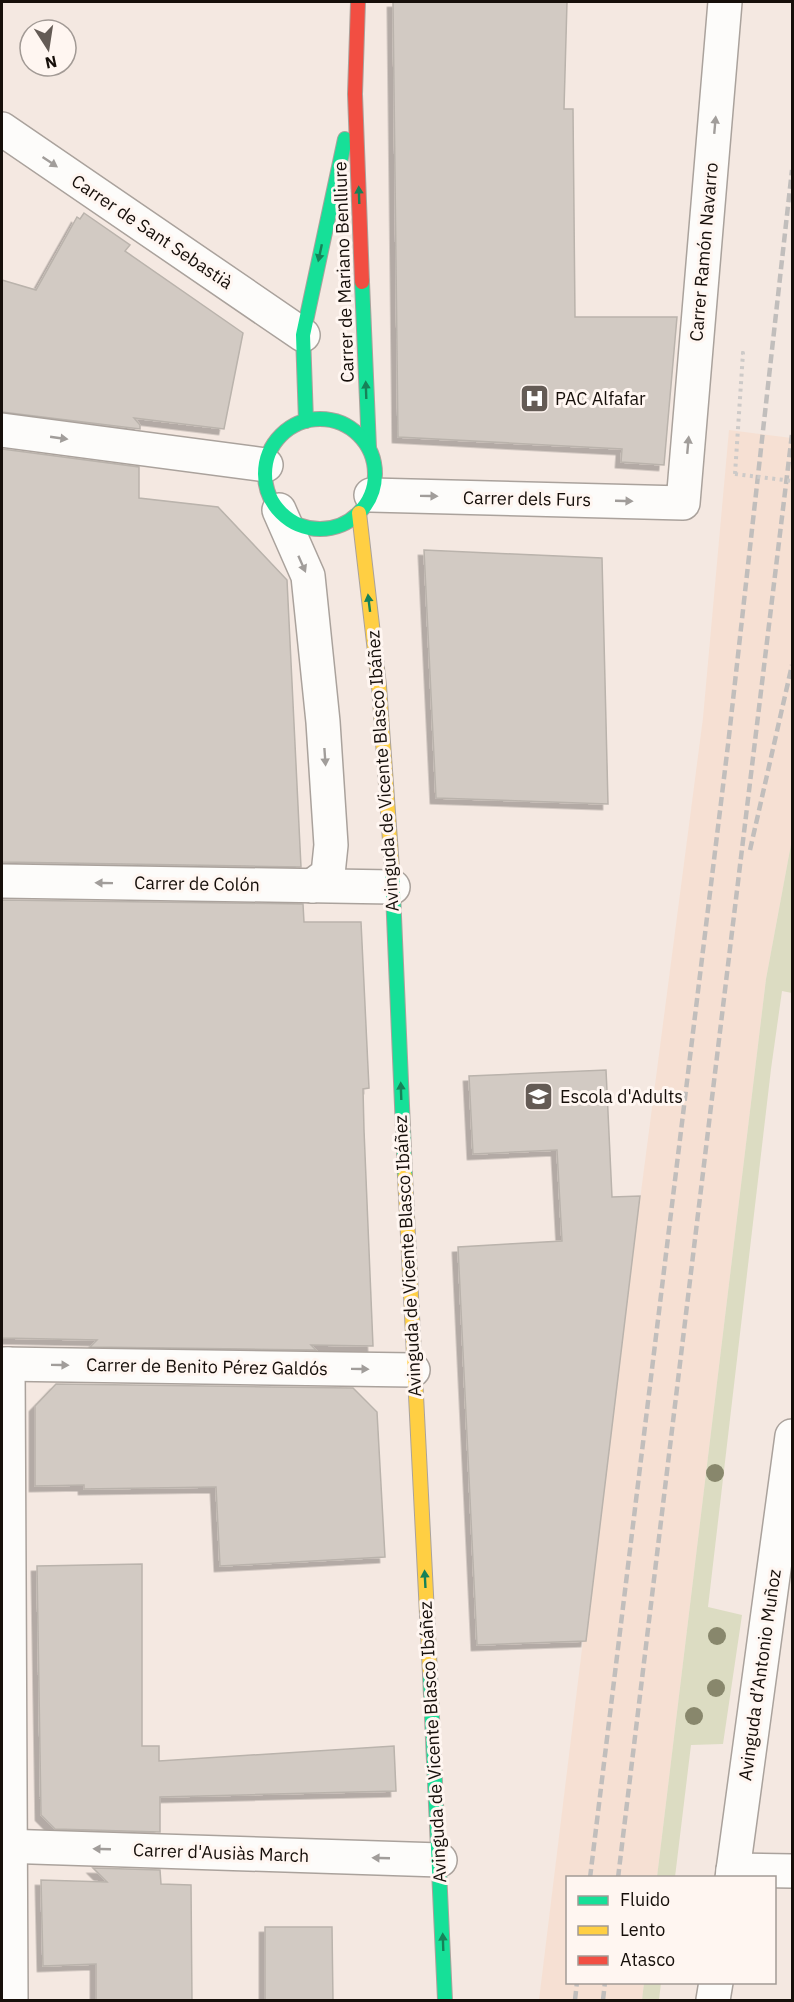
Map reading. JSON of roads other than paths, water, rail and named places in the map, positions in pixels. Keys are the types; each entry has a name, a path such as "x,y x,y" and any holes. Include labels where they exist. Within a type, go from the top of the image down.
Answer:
{"street":[{"name":"Carrer de Mariano Benlliure","path":"358,2 355,94 369,448"},
{"name":"Carrer Ramón Navarro","path":"683,503 725,2"},
{"name":"Carrer de Mariano Benlliure","path":"306,421 303,335 355,94"},
{"name":"Carrer de Sant Sebastià","path":"2,129 303,335"},
{"path":"279,510 293,522 309,528 327,529 344,524 365,504 375,479 374,463 369,448 357,434 342,424 324,420 306,421 282,434 273,444 266,465 265,478 269,496 279,510 308,576 323,722 331,845 328,874 312,886"},
{"path":"2,430 266,465"},
{"name":"Carrer dels Furs","path":"365,504 683,503"},
{"name":"Avinguda de Vicente Blasco Ibáñez","path":"365,504 393,887 413,1370 440,1860 445,2001"},
{"name":"Carrer de Colón","path":"2,881 393,887"},
{"path":"5,1364 6,1846 11,2001"},
{"name":"Carrer de Benito Pérez Galdós","path":"5,1364 413,1370"},
{"name":"Avinguda d’Antonio Muñoz","path":"733,1874 792,1436"},
{"name":"Carrer d'Ausiàs March","path":"6,1846 440,1860"},
{"path":"733,1874 792,1871"},
{"path":"713,2001 716,1984"}],"railway":[{"path":"590,1876 728,745 792,170"},
{"path":"618,1876 792,434"},
{"path":"750,850 792,665"},
{"path":"575,2000 577,1984"},
{"path":"603,2000 605,1984"}],"place":[{"name":"PAC Alfafar","path":"534,399"},
{"name":"Escola d'Adults","path":"539,1097"}]}
